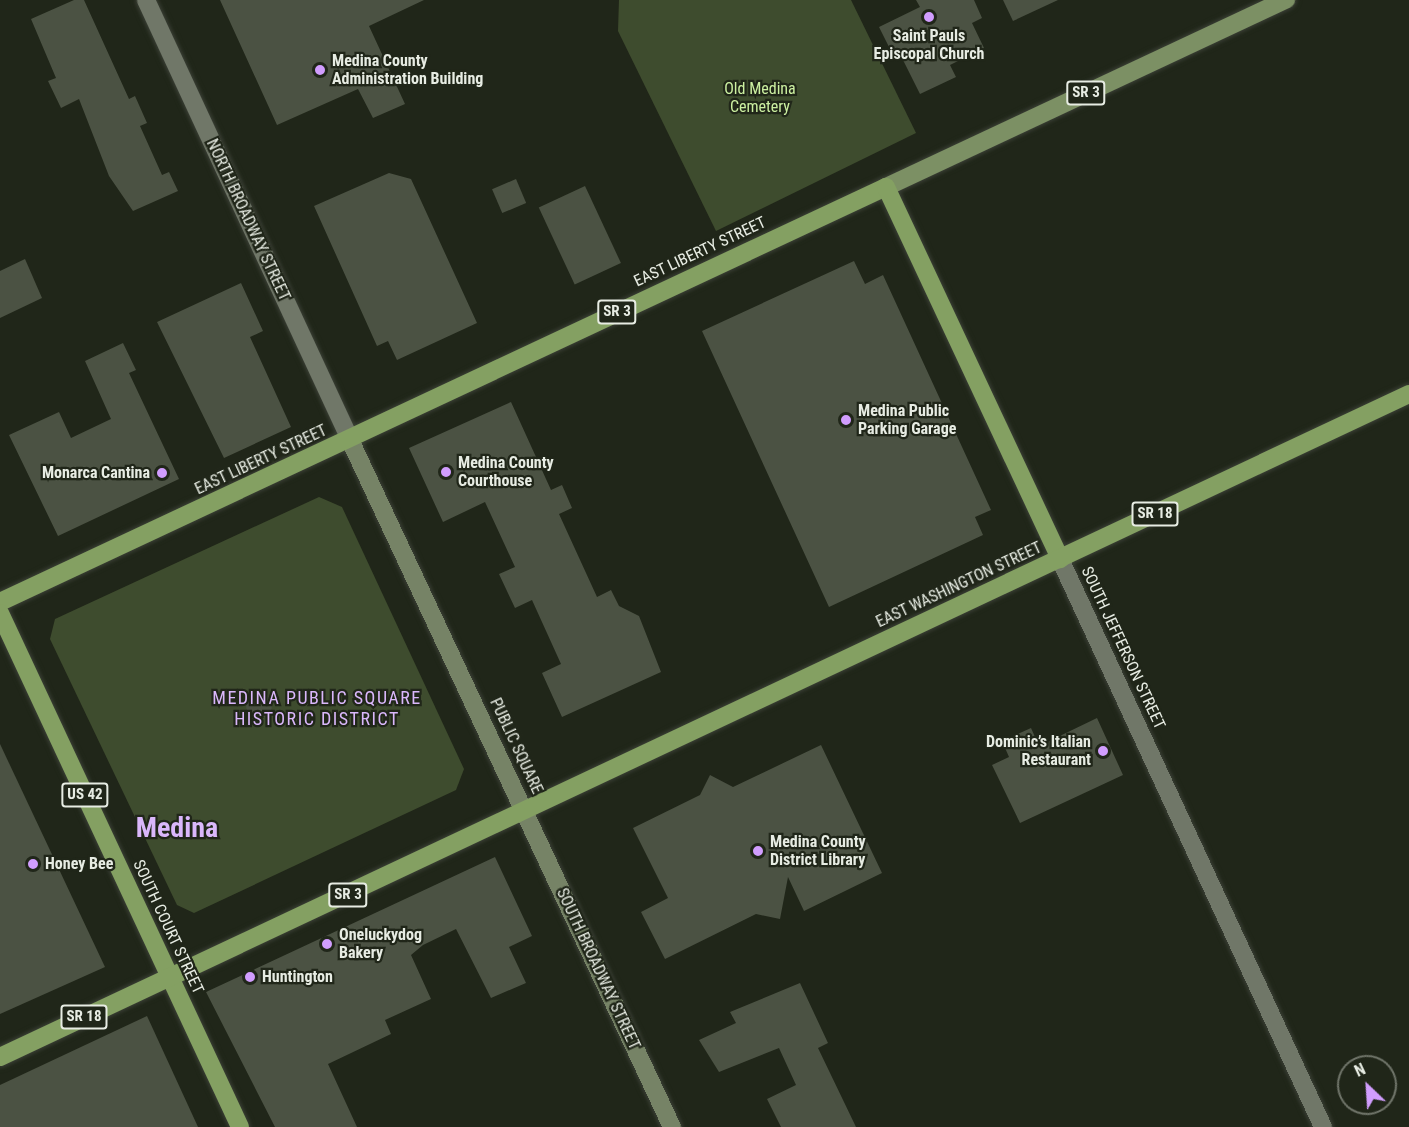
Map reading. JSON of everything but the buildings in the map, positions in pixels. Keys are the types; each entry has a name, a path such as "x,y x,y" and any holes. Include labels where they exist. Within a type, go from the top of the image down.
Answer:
{"highway":[{"name":"EAST LIBERTY STREET","path":"0,602 886,187"},
{"name":"SOUTH JEFFERSON STREET","path":"886,187 1060,559"},
{"name":"EAST WASHINGTON STREET","path":"525,811 1409,394"},
{"name":"SOUTH COURT STREET","path":"0,613 240,1127"},
{"name":"PUBLIC SQUARE","path":"169,976 525,811"},
{"name":"SR 18","path":"0,1057 169,976"}],"main road":[{"name":"EAST LIBERTY STREET","path":"886,187 1286,0"},
{"name":"PUBLIC SQUARE","path":"350,440 525,811"},
{"name":"SOUTH BROADWAY STREET","path":"525,811 672,1127"}],"street":[{"name":"NORTH BROADWAY STREET","path":"146,0 350,440"},
{"name":"SOUTH JEFFERSON STREET","path":"1060,559 1323,1127"}],"green space":[{"name":"Old Medina Cemetery","path":"619,0 851,0 916,133 716,231 618,31"},
{"path":"319,497 342,507 464,769 456,790 194,913 177,905 50,639 55,619"}],"place":[{"name":"Saint Pauls Episcopal Church","path":"929,17"},
{"name":"Medina County Administration Building","path":"320,70"},
{"name":"Medina Public Parking Garage","path":"846,420"},
{"name":"Medina County Courthouse","path":"446,472"},
{"name":"Monarca Cantina","path":"162,473"},
{"name":"Dominic’s Italian Restaurant","path":"1103,751"},
{"name":"Medina County District Library","path":"758,851"},
{"name":"Honey Bee","path":"33,864"},
{"name":"Oneluckydog Bakery","path":"327,944"},
{"name":"Huntington","path":"250,977"}],"district":[{"name":"MEDINA PUBLIC SQUARE HISTORIC DISTRICT","path":"317,709"},
{"name":"Medina","path":"177,828"}]}
